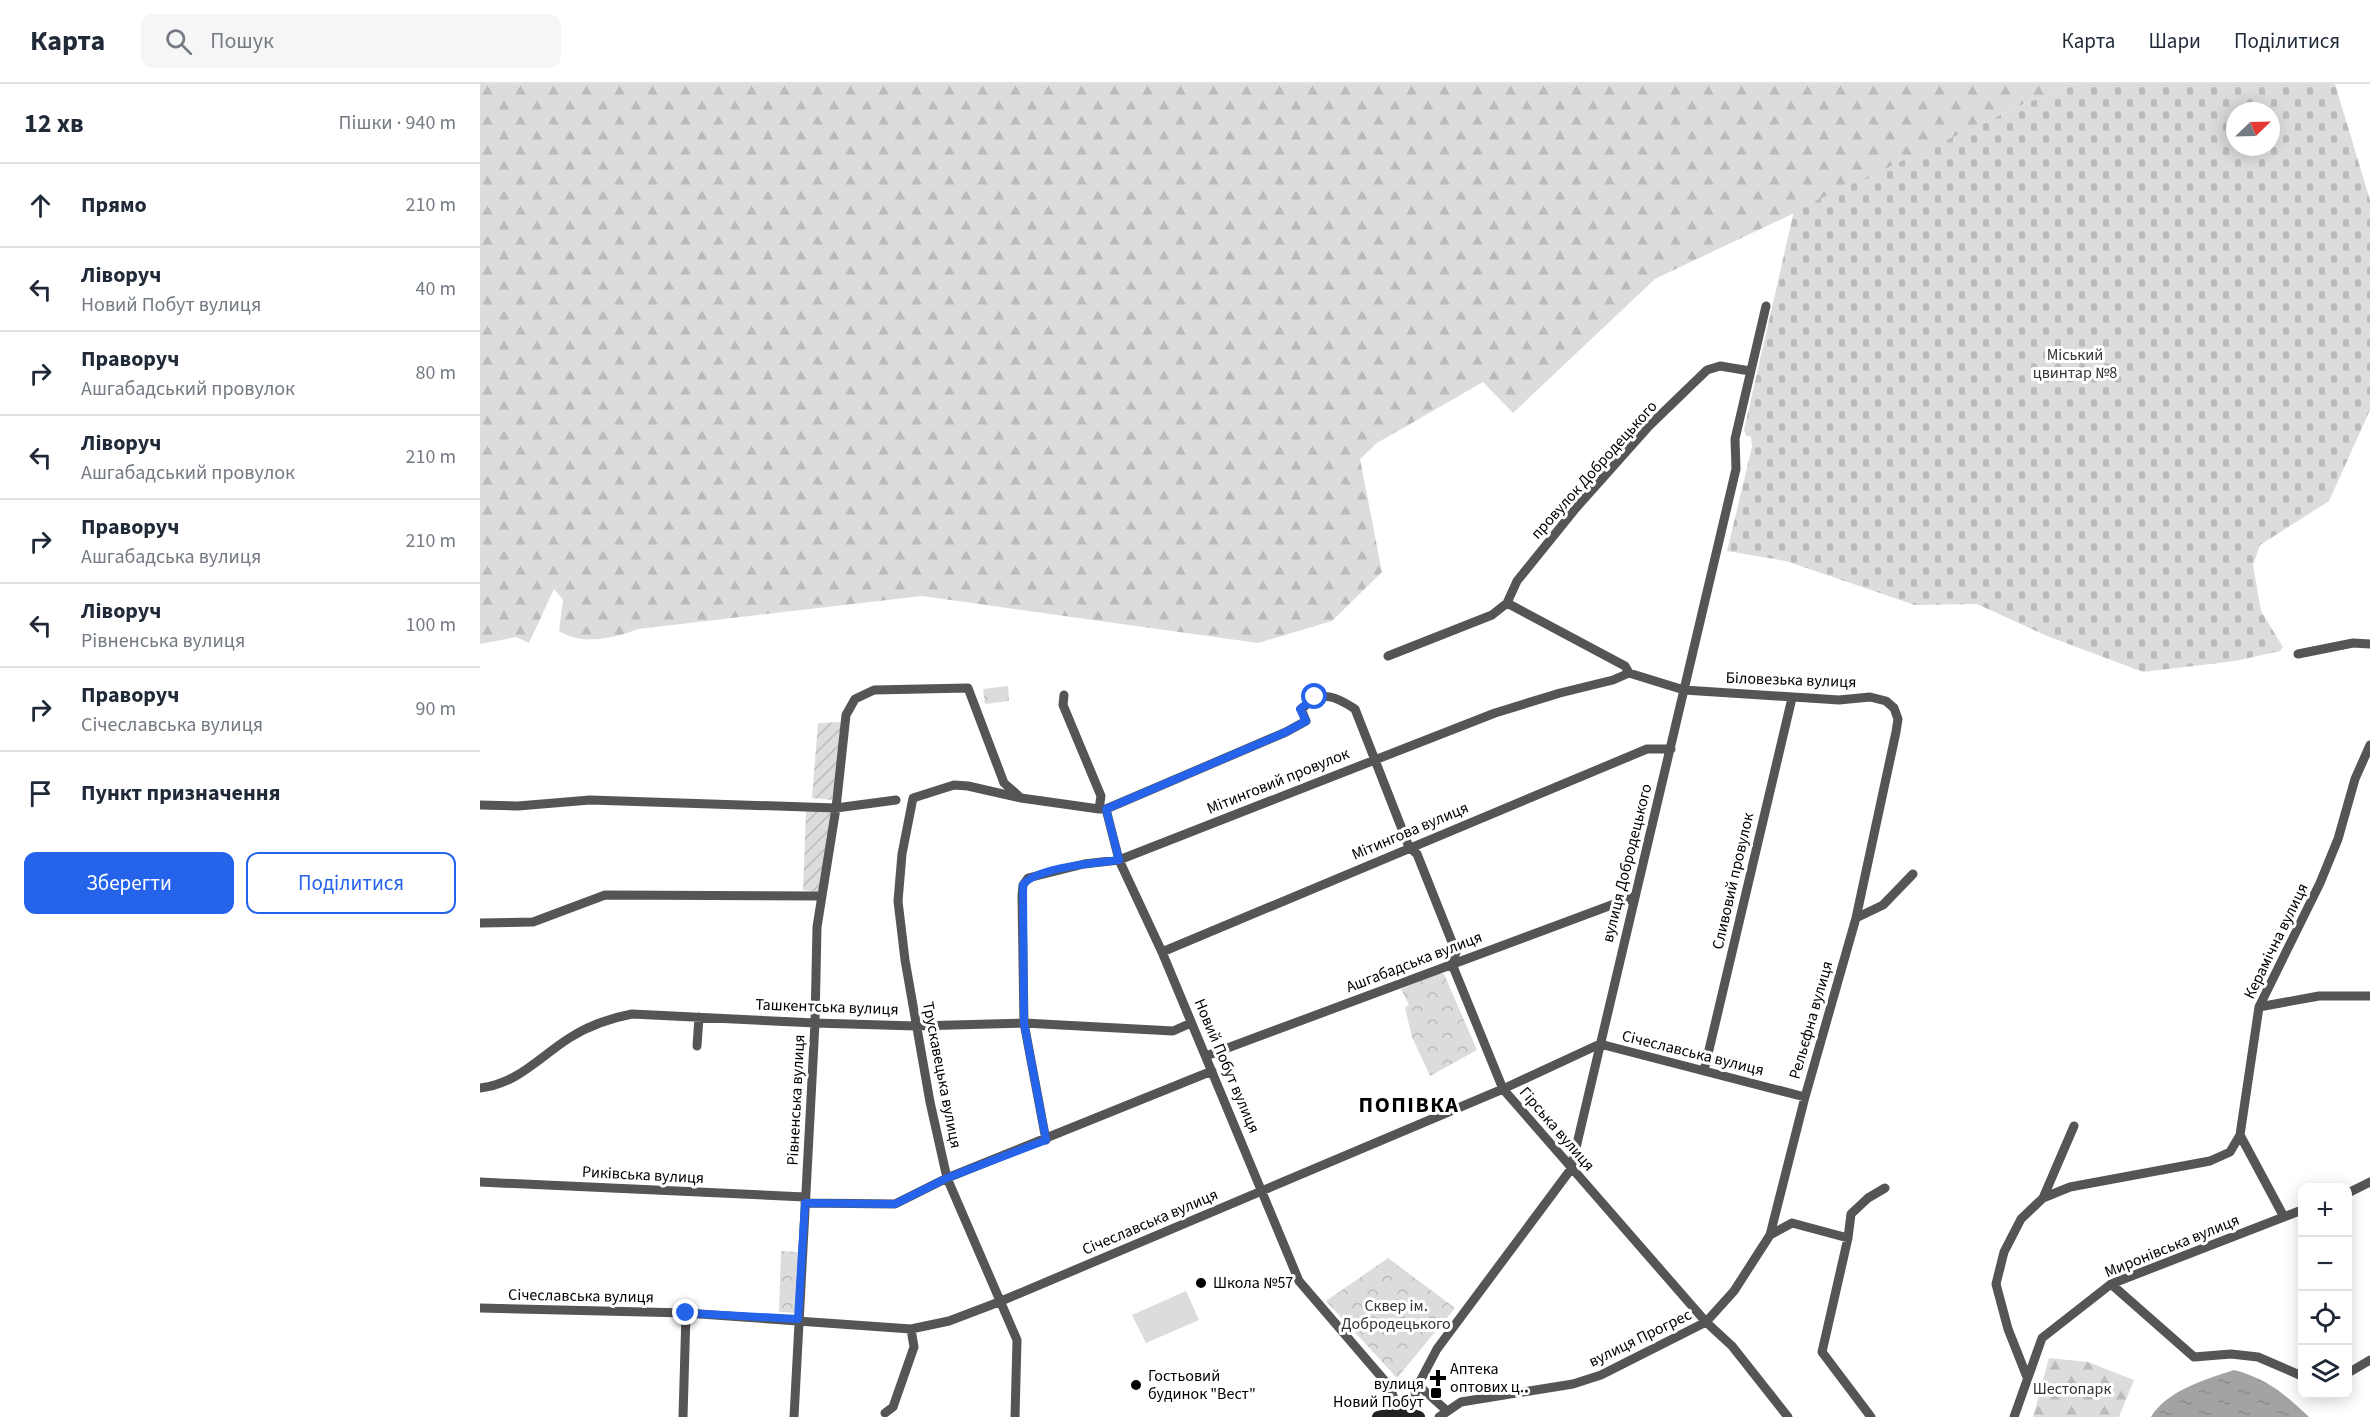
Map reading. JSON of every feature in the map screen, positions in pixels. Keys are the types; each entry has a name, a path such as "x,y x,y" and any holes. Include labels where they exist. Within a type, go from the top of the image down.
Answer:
{"main road":[{"path":"1378,1417 1409,1414"}],"street":[{"name":"вулиця Добродецького","path":"1409,1414 1418,1384 1437,1349 1571,1169 1736,469 1735,439 1766,306"},
{"name":"провулок Добродецького","path":"1507,603 1517,581 1576,508 1649,426 1707,370 1720,366 1750,371"},
{"path":"1388,656 1492,615 1507,603"},
{"name":"Біловезька вулиця","path":"1507,603 1625,666 1629,673 1684,690 1839,700 1870,697 1886,701 1894,708"},
{"path":"2298,654 2353,643 2370,644"},
{"name":"Мітинговий провулок","path":"1024,1023 1023,885 1028,878 1084,864 1119,860 1496,713 1560,693 1613,680 1629,673"},
{"name":"Рівненська вулиця","path":"794,1417 815,1023 817,927 836,808 846,715 855,699 874,690 968,688 1004,783 1021,798"},
{"name":"Новий Побут вулиця","path":"1064,695 1063,705 1101,796 1119,860 1162,952 1305,1291 1390,1388 1409,1414"},
{"name":"Гірська вулиця","path":"1103,809 1286,732 1306,721 1300,709 1315,697 1325,696 1342,701 1354,709 1409,847 1417,854 1456,952 1452,964 1503,1089 1571,1169 1604,1202 1706,1322 1732,1346 1784,1416"},
{"name":"Сливовий провулок","path":"1704,1071 1792,698"},
{"name":"Рельєфна вулиця","path":"1706,1322 1734,1291 1770,1235 1804,1097 1856,918 1896,732 1898,719 1894,708"},
{"name":"Мітингова вулиця","path":"1162,952 1647,749 1671,749"},
{"name":"Керамічна вулиця","path":"2240,1135 2259,1008 2320,883 2338,839 2355,779 2369,751"},
{"name":"Трускавецька вулиця","path":"1015,1417 1017,1340 947,1178 916,1026 898,901 902,854 913,798 954,785 1021,798"},
{"path":"1021,798 1103,809"},
{"path":"480,805 518,806 590,800 836,808 896,800"},
{"path":"1856,918 1883,905 1913,874"},
{"path":"480,923 534,922 605,895 822,896"},
{"name":"Ашгабадська вулиця","path":"1206,1056 1634,897"},
{"path":"2259,1008 2319,996 2370,996"},
{"name":"Ташкентська вулиця","path":"480,1088 498,1086 513,1079 572,1036 608,1019 632,1014 916,1026 1024,1023 1173,1031 1191,1023"},
{"path":"697,1046 699,1017"},
{"path":"1024,1023 1046,1140"},
{"name":"Січеславська вулиця","path":"480,1308 686,1313 798,1319 911,1329 949,1321 999,1302 1503,1089 1600,1044 1804,1097"},
{"path":"805,1200 895,1204 947,1178 1046,1140 1212,1071"},
{"path":"2043,1198 2074,1126"},
{"path":"2027,1377 2008,1329 1996,1284 2004,1252 2021,1219 2043,1198 2070,1187 2210,1161 2230,1152 2240,1135"},
{"path":"2240,1135 2284,1217"},
{"name":"Риківська вулиця","path":"480,1182 805,1200"},
{"path":"2352,1191 2370,1182"},
{"path":"1871,1417 1822,1352 1848,1238 1851,1214 1868,1198 1885,1188"},
{"name":"Миронівська вулиця","path":"2014,1417 2042,1338 2111,1284 2298,1212"},
{"path":"1770,1235 1792,1223 1848,1238"},
{"path":"2111,1284 2194,1357 2231,1354 2258,1357 2298,1375"},
{"path":"683,1417 686,1313"},
{"name":"вулиця Прогрес","path":"1442,1413 1461,1402 1573,1384 1601,1376 1706,1322"},
{"path":"885,1413 893,1407 914,1347 911,1329"},
{"path":"2352,1371 2370,1360"},
{"path":"1418,1384 1442,1413"}],"green space":[{"path":"480,84 2078,84 2024,104 1655,279 1513,413 1483,382 1377,443 1360,459 1382,572 1332,621 1258,643 922,596 638,629 609,638 588,639 568,636 559,631 563,600 554,589 529,643 516,637 480,644"},
{"name":"Міський цвинтар №8","path":"2078,84 2335,84 2370,200 2370,410 2329,501 2260,545 2253,565 2261,611 2283,647 2280,651 2235,661 2143,672 2047,636 1977,604 1915,605 1786,561 1727,551 1752,447 1751,437 1746,435 1744,430 1794,211 2024,104"},
{"path":"1008,686 1009,701 985,704 983,689"},
{"path":"842,722 832,800 812,798 818,723"},
{"path":"806,811 832,812 819,892 803,890"},
{"path":"1439,973 1444,974 1477,1050 1430,1076 1412,1037 1405,1008 1409,1005 1401,989"},
{"path":"781,1251 800,1252 797,1313 779,1312"},
{"name":"Сквер ім. Добродецького","path":"1388,1258 1455,1308 1397,1378 1326,1301"},
{"path":"1186,1291 1199,1320 1146,1343 1132,1315"},
{"name":"Шестопарк","path":"2049,1358 2088,1362 2134,1380 2119,1417 2033,1417"}],"water":[{"path":"2234,1370 2275,1388 2309,1417 2151,1417 2166,1400 2176,1393"}],"place":[{"name":"Школа №57","path":"1201,1283"},
{"name":"Аптека оптових ц‥","path":"1438,1378"},
{"name":"Гостьовий будинок \"Вест\"","path":"1136,1385"},
{"name":"вулиця Новий Побут","path":"1436,1393"}],"district":[{"name":"ПОПІВКА","path":"1409,1105"}],"route":[{"path":"686,1313 798,1319 805,1203 895,1204 947,1178 1046,1140 1024,1023 1023,885 1028,878 1047,873 1084,864 1119,860 1106,809 1286,732 1306,721 1300,709 1315,697"}]}
